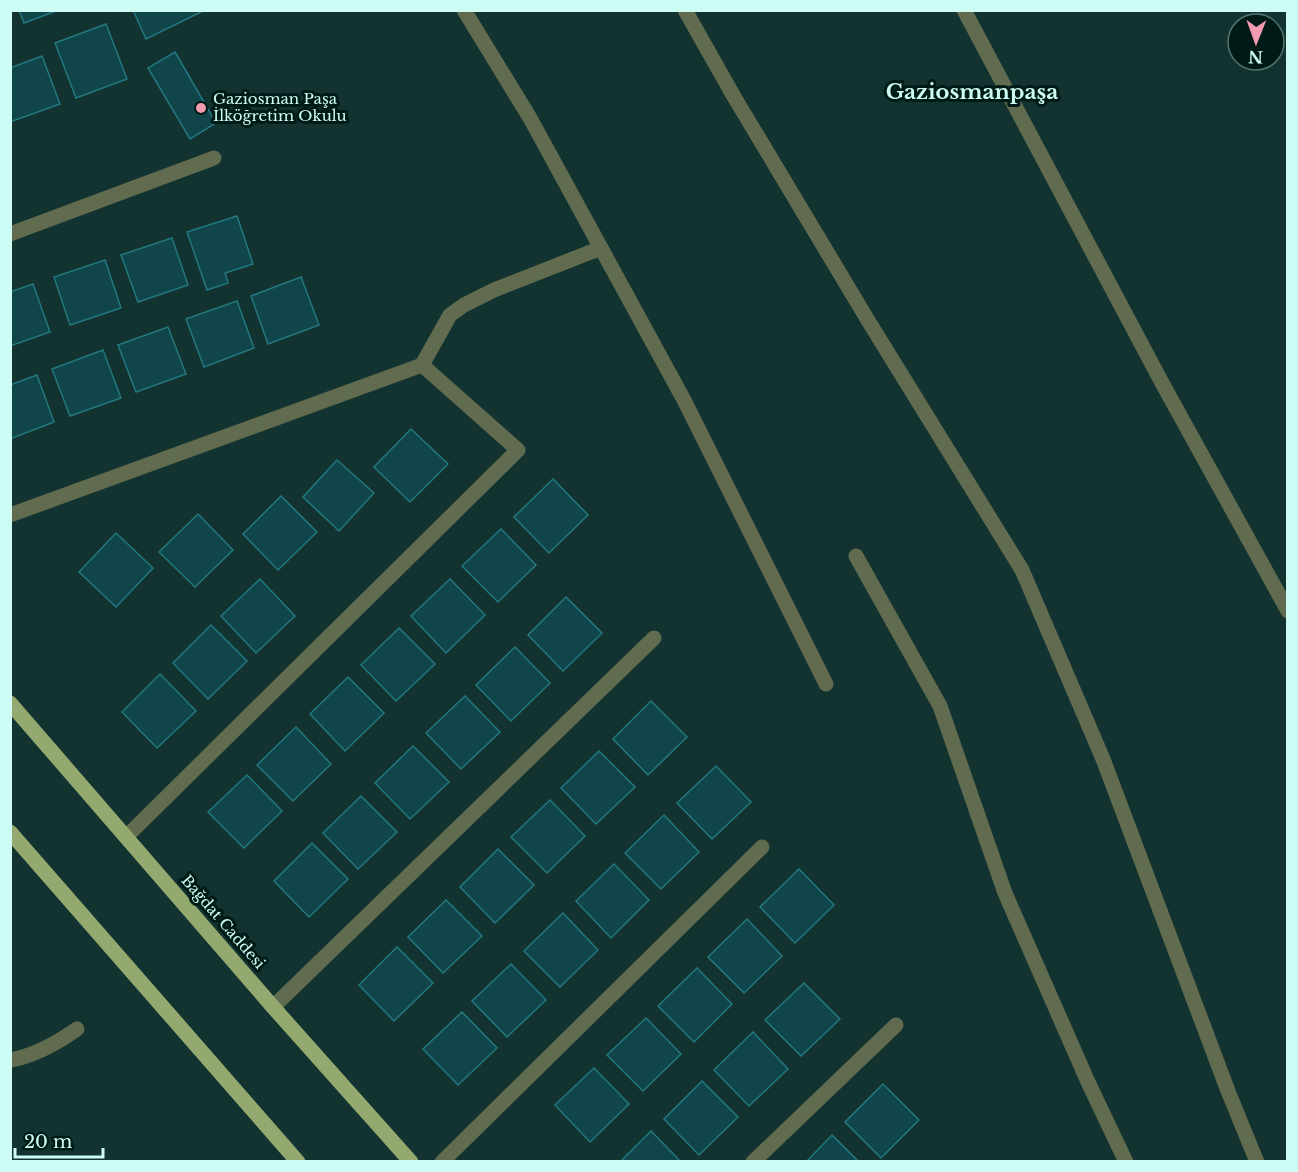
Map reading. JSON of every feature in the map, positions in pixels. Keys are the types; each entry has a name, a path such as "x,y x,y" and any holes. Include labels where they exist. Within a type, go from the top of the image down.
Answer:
{"main road":[{"name":"Bağdat Caddesi","path":"10,703 273,1007 411,1161"},
{"path":"10,832 298,1161"}],"street":[{"path":"464,10 530,118 684,400 826,684"},
{"path":"685,10 869,322 1022,570 1103,759 1228,1091 1257,1161"},
{"path":"964,10 1161,381 1287,611"},
{"path":"10,234 214,158"},
{"path":"10,516 422,365 450,315 464,305 494,290 601,249"},
{"path":"126,837 518,450 422,365"},
{"path":"856,556 940,706 1005,893 1088,1082 1126,1161"},
{"path":"273,1007 654,638"},
{"path":"442,1161 762,847"},
{"path":"753,1161 896,1025"},
{"path":"10,1060 39,1051 77,1029"}],"building":[{"path":"19,10 59,10 24,23"},
{"path":"133,10 205,10 146,39"},
{"path":"106,24 127,79 76,98 55,43"},
{"path":"175,52 216,123 190,139 148,68"},
{"path":"42,56 60,104 10,122 10,68"},
{"path":"237,216 253,264 225,273 228,283 207,290 187,232"},
{"path":"172,238 188,285 138,302 121,255"},
{"path":"105,260 121,308 70,325 54,277"},
{"path":"301,277 319,325 268,344 251,296"},
{"path":"33,284 50,332 10,346 10,292"},
{"path":"237,301 254,348 204,367 186,319"},
{"path":"168,327 186,374 136,392 118,345"},
{"path":"103,350 121,398 70,416 52,369"},
{"path":"37,375 54,422 10,439 10,385"},
{"path":"411,429 448,464 410,502 374,467"},
{"path":"337,460 374,493 339,531 303,497"},
{"path":"553,479 588,515 549,553 514,517"},
{"path":"281,496 317,532 278,570 243,534"},
{"path":"198,514 233,550 195,587 159,552"},
{"path":"501,529 536,565 498,602 462,566"},
{"path":"116,533 153,568 116,607 79,572"},
{"path":"260,579 295,616 256,653 221,616"},
{"path":"450,579 485,615 446,653 411,616"},
{"path":"566,597 602,633 563,671 528,635"},
{"path":"211,625 247,661 208,699 173,663"},
{"path":"399,628 435,664 396,701 361,665"},
{"path":"515,647 550,683 511,721 476,685"},
{"path":"160,674 196,711 157,748 122,712"},
{"path":"348,677 384,713 345,751 310,714"},
{"path":"465,696 500,732 461,769 426,733"},
{"path":"651,701 687,737 648,775 613,739"},
{"path":"296,727 331,764 293,801 257,765"},
{"path":"413,746 449,782 410,819 375,783"},
{"path":"599,751 635,787 596,824 561,788"},
{"path":"716,766 751,802 712,839 677,803"},
{"path":"247,775 282,811 244,848 208,812"},
{"path":"361,796 397,832 358,869 323,833"},
{"path":"550,800 585,836 547,873 511,837"},
{"path":"664,815 699,852 661,889 625,853"},
{"path":"312,843 348,879 309,917 274,881"},
{"path":"498,849 534,885 495,923 460,887"},
{"path":"614,864 649,900 611,938 576,901"},
{"path":"799,869 834,905 795,943 760,907"},
{"path":"446,900 482,936 443,973 408,937"},
{"path":"563,913 598,950 560,987 524,951"},
{"path":"747,919 782,956 744,993 708,957"},
{"path":"397,947 433,983 394,1021 359,985"},
{"path":"511,964 546,1000 507,1037 472,1001"},
{"path":"697,968 732,1004 694,1042 658,1006"},
{"path":"804,983 840,1019 801,1056 765,1020"},
{"path":"462,1012 497,1048 458,1085 423,1049"},
{"path":"646,1018 681,1054 643,1091 607,1055"},
{"path":"753,1032 788,1069 749,1106 714,1070"},
{"path":"594,1068 629,1104 590,1142 555,1105"},
{"path":"702,1081 738,1117 699,1155 664,1119"},
{"path":"883,1084 919,1120 881,1158 845,1122"},
{"path":"651,1131 681,1162 620,1162"},
{"path":"832,1135 859,1162 806,1162"}],"place":[{"name":"Gaziosman Paşa İlköğretim Okulu","path":"201,108"}],"district":[{"name":"Gaziosmanpaşa","path":"972,92"}]}
